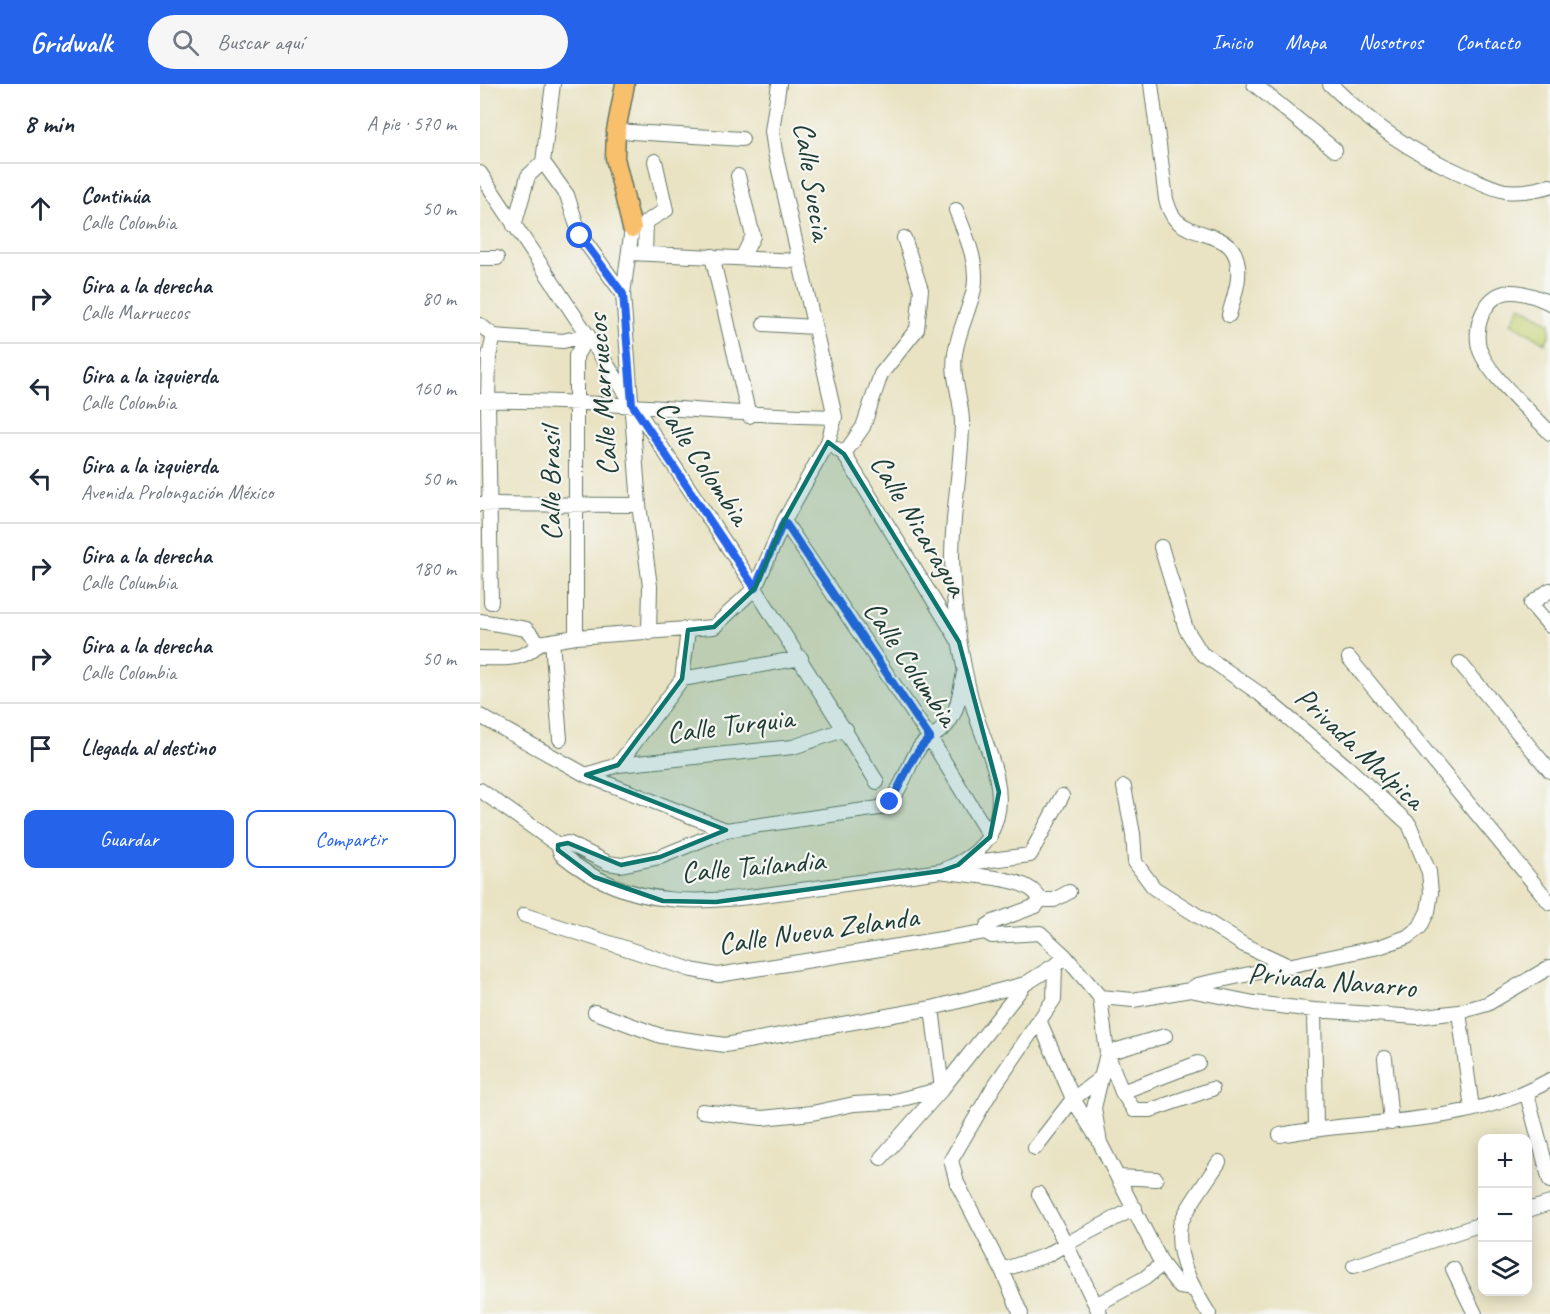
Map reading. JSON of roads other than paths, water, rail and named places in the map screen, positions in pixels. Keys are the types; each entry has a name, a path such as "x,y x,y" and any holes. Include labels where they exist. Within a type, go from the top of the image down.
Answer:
{"main road":[{"name":"Calle Marruecos","path":"625,84 616,131 615,158 632,228"}],"street":[{"path":"514,226 528,176 543,162 553,84"},
{"name":"Calle Suecia","path":"630,253 798,261 772,131 779,84"},
{"path":"1151,84 1166,199 1170,211 1185,226 1218,237 1230,247 1237,260 1238,279 1229,315"},
{"path":"1254,84 1335,150"},
{"path":"1330,84 1365,118 1394,140 1443,166 1505,191 1527,192 1550,186"},
{"path":"616,131 742,139"},
{"path":"645,254 646,222 666,210 655,161"},
{"path":"543,162 567,195 580,236 623,294"},
{"name":"Calle Colombia","path":"480,173 801,658 877,782"},
{"path":"738,177 753,236 742,258"},
{"path":"956,210 972,253 975,286 955,353 954,370 962,425 952,558 959,642 964,669 999,792 997,816 990,837 978,850 958,864"},
{"name":"Calle Marruecos","path":"632,228 623,294 639,505 650,586 649,633"},
{"path":"844,454 862,426 881,374 917,329 921,290 904,238"},
{"path":"712,256 749,416"},
{"path":"480,258 496,258"},
{"path":"480,658 520,657 546,642 576,637 714,627 755,588 784,521 828,442 835,417 798,261"},
{"path":"1550,303 1518,291 1497,296 1487,303 1479,323 1478,337 1480,352 1489,366 1550,433"},
{"path":"764,324 814,327"},
{"path":"480,326 495,336 563,341 588,335"},
{"name":"Calle Brasil","path":"576,637 578,402 576,356 588,335"},
{"path":"491,602 484,504 484,401 489,356 495,336"},
{"path":"484,401 632,404 749,416 835,417"},
{"name":"Calle Nicaragua","path":"828,442 844,454 959,642"},
{"path":"484,504 639,505"},
{"name":"Calle Columbia","path":"784,521 930,738 990,837"},
{"name":"Privada Malpica","path":"1161,547 1186,629 1201,653 1260,694 1347,767 1409,824 1429,872 1431,892 1428,911 1420,927 1407,937 1379,947 1197,985 1190,990"},
{"path":"1550,590 1531,604 1550,626"},
{"path":"480,621 526,629 546,642 560,739"},
{"path":"586,776 618,765 682,679 688,630"},
{"path":"682,679 801,658"},
{"path":"1349,658 1550,903"},
{"path":"1460,663 1550,771"},
{"path":"558,844 568,843 608,863 621,865 660,857 726,830 879,808 890,802 903,783 921,746 947,726 957,705 964,669"},
{"path":"480,716 586,776 726,830"},
{"name":"Calle Turquia","path":"618,765 793,747 846,729"},
{"path":"1124,787 1133,834 1135,862 1155,888 1244,945 1291,967"},
{"name":"Calle Tailandia","path":"480,790 558,844 561,854 594,877 629,893 663,901 716,902 941,871 958,864"},
{"path":"958,864 1030,855 1062,796"},
{"path":"941,871 1017,883 1037,892 1040,900"},
{"path":"1040,900 1054,900 1069,892"},
{"path":"1040,900 1036,906 993,922 987,926 985,932 992,936 1040,933 1065,956 1100,997 1107,1053 1122,1092 1134,1110 1151,1110 1212,1089"},
{"name":"Calle Nueva Zelanda","path":"524,915 692,970 718,975 985,932"},
{"path":"594,1012 661,1036 725,1045 932,1008 1025,984 1055,967 1065,956"},
{"path":"1021,1314 1002,1270 957,1184 951,1160 993,1088 1054,999 1055,967"},
{"name":"Privada Navarro","path":"1100,997 1133,1000 1190,990 1254,1003 1314,1010 1417,1017 1460,1012 1487,1004 1550,967"},
{"path":"881,1158 942,1089 1025,984"},
{"path":"932,1008 942,1089"},
{"path":"1314,1010 1316,1128"},
{"path":"1460,1012 1472,1109"},
{"path":"1039,1020 1073,1099 1100,1143 1162,1264 1180,1287 1193,1289"},
{"path":"1107,1053 1165,1036"},
{"path":"1100,1143 1094,1108 1099,1079 1107,1053"},
{"path":"1385,1058 1391,1123"},
{"path":"1122,1092 1198,1063"},
{"path":"1035,1148 1073,1099 1099,1079"},
{"path":"1280,1135 1316,1128 1391,1123 1472,1109 1527,1094 1550,1080"},
{"path":"702,1111 762,1118 812,1113 854,1104 890,1102 942,1089"},
{"path":"1527,1094 1550,1181"},
{"path":"1209,1314 1193,1289 1180,1250 1180,1225 1219,1162"},
{"path":"1118,1177 1156,1179"},
{"path":"1039,1194 1098,1309 1162,1264"},
{"path":"1532,1208 1550,1203"},
{"path":"1002,1270 1047,1255 1135,1208"},
{"path":"1354,1266 1478,1225"},
{"path":"1453,1269 1475,1314"}]}
